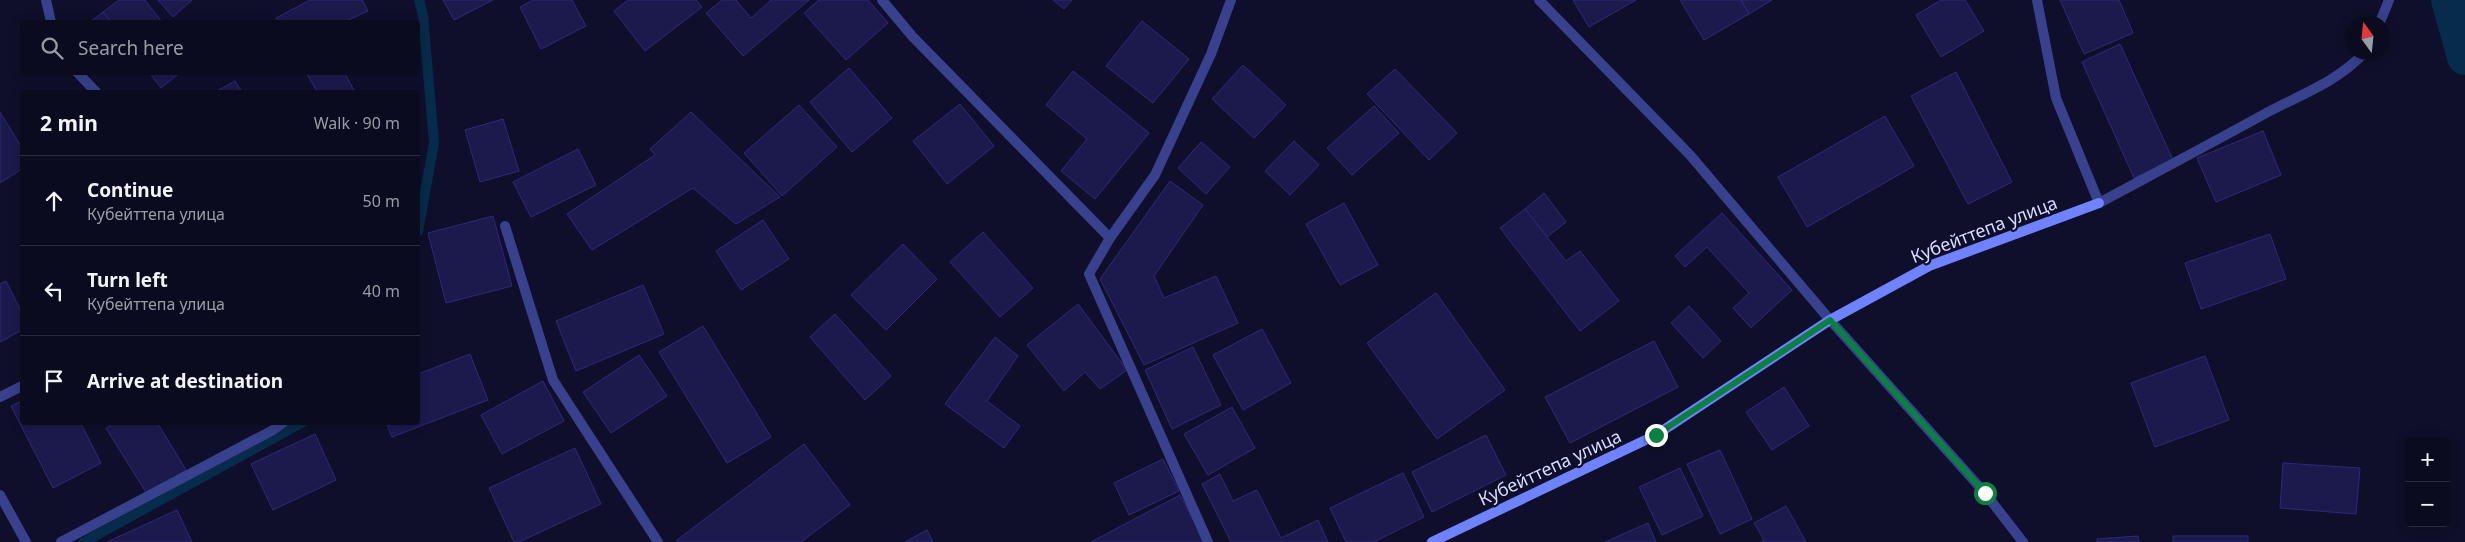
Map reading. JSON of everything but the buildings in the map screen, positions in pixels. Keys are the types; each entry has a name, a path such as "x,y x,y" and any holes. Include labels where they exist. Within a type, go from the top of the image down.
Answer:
{"street":[{"path":"46,0 51,20"},
{"path":"882,0 912,36 1110,238"},
{"path":"1208,542 1089,274 1110,238 1155,174 1211,54 1231,0"},
{"path":"1539,0 1690,155 1830,320 1985,493 2023,542"},
{"path":"2037,0 2056,98 2099,203 2294,98 2328,83 2350,68 2358,60"},
{"path":"2383,15 2389,0"},
{"path":"80,75 94,90"},
{"name":"Кубейттепа улица","path":"1432,542 1656,435 1830,320 1929,266 2099,203"},
{"path":"505,226 553,380 658,542"},
{"path":"0,397 20,387"},
{"path":"61,542 280,425"},
{"path":"0,495 26,542"}],"waterway":[{"path":"419,0 423,15 434,143 420,220"},
{"path":"2449,0 2465,57"},
{"path":"84,542 298,425"}],"route":[{"path":"1656,435 1830,320 1985,493"}]}
